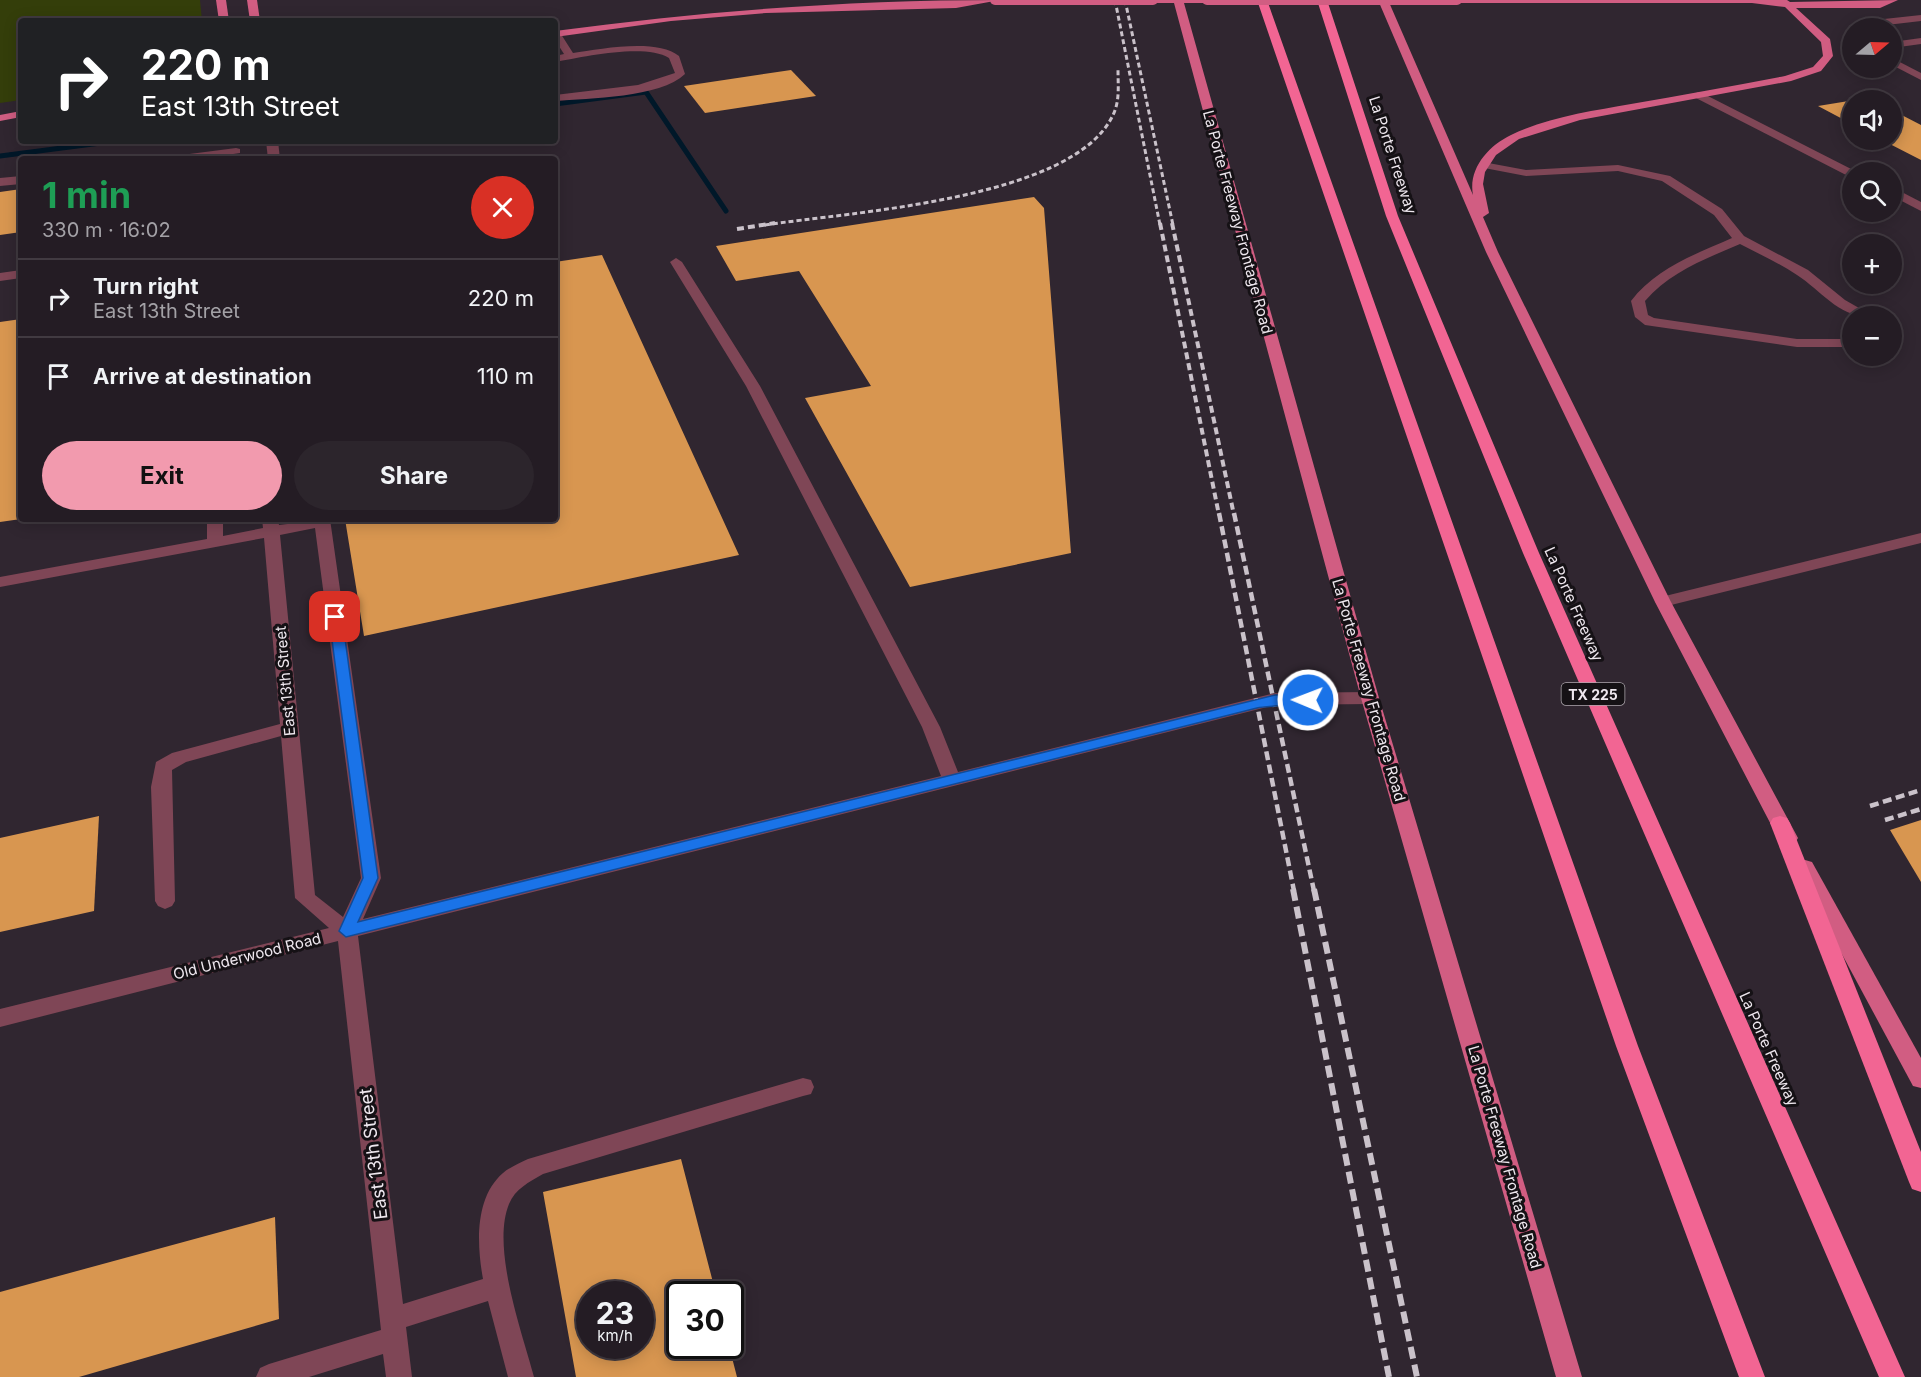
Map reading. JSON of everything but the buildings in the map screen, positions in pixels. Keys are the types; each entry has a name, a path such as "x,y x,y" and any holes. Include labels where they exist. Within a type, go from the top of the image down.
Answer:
{"highway":[{"path":"1262,0 1627,1046 1752,1377"},
{"name":"La Porte Freeway","path":"1322,0 1392,216 1531,553 1892,1377"},
{"path":"1780,823 1921,1182"}],"main road":[{"path":"222,0 224,18"},
{"path":"252,0 255,18"},
{"path":"558,29 674,8 780,0"},
{"path":"558,30 766,10 956,5 980,0 1752,0 1863,5 1880,4 1893,0"},
{"name":"La Porte Freeway Frontage Road","path":"1178,0 1370,698 1569,1377"},
{"path":"1383,0 1492,252 1663,602 1780,823 1921,1079"},
{"path":"1492,252 1477,184 1483,165 1502,144 1541,127 1578,117 1778,81 1817,69 1825,62 1829,50 1819,33 1785,2"},
{"path":"1819,33 1821,19 1834,11 1863,5"},
{"path":"0,118 18,115"}],"street":[{"path":"1902,20 1921,18"},
{"path":"1902,43 1921,41"},
{"path":"559,46 570,56"},
{"path":"558,58 651,50 670,54 680,65 680,74 672,81 651,86 558,98"},
{"path":"1902,67 1921,77"},
{"path":"1698,95 1842,169"},
{"path":"195,156 236,150"},
{"path":"1483,165 1526,173 1593,168 1654,174 1682,187 1718,212 1740,239 1803,273 1846,306"},
{"path":"0,182 18,180"},
{"path":"1902,197 1921,207"},
{"path":"1740,239 1686,264 1645,291 1638,302 1642,317 1650,322 1797,343 1842,343"},
{"path":"676,262 753,386 931,726 952,780"},
{"path":"0,277 18,274"},
{"path":"215,522 216,542"},
{"path":"0,582 216,542 271,525 302,522"},
{"path":"322,522 371,878 346,931"},
{"name":"East 13th Street","path":"271,525 305,898 346,931 399,1377"},
{"path":"1663,602 1921,538"},
{"name":"Old Underwood Road","path":"0,1018 1275,699 1370,698"},
{"path":"165,901 161,787 163,767 179,757 290,727"},
{"path":"521,1377 491,1257 493,1210 509,1183 536,1166 803,1087"},
{"path":"269,1377 499,1286"}],"green space":[{"path":"0,0 200,0 202,18 18,18 18,100 0,103"}],"waterway":[{"path":"558,104 646,92 726,211"},
{"path":"0,156 93,144"}],"railway":[{"path":"1115,0 1160,225"},
{"path":"1125,0 1173,225"},
{"path":"765,225 901,207 956,197 1007,184 1054,166 1090,144 1113,115 1118,99 1118,70"},
{"path":"737,229 775,223"},
{"path":"1160,223 1219,515"},
{"path":"1172,223 1234,515"},
{"path":"1219,513 1294,891"},
{"path":"1234,513 1314,891"},
{"path":"1870,806 1921,790"},
{"path":"1885,820 1921,809"},
{"path":"1293,889 1389,1377"},
{"path":"1314,889 1417,1377"}],"route":[{"path":"335,617 371,878 346,931 1257,703 1275,699 1308,700"}]}
